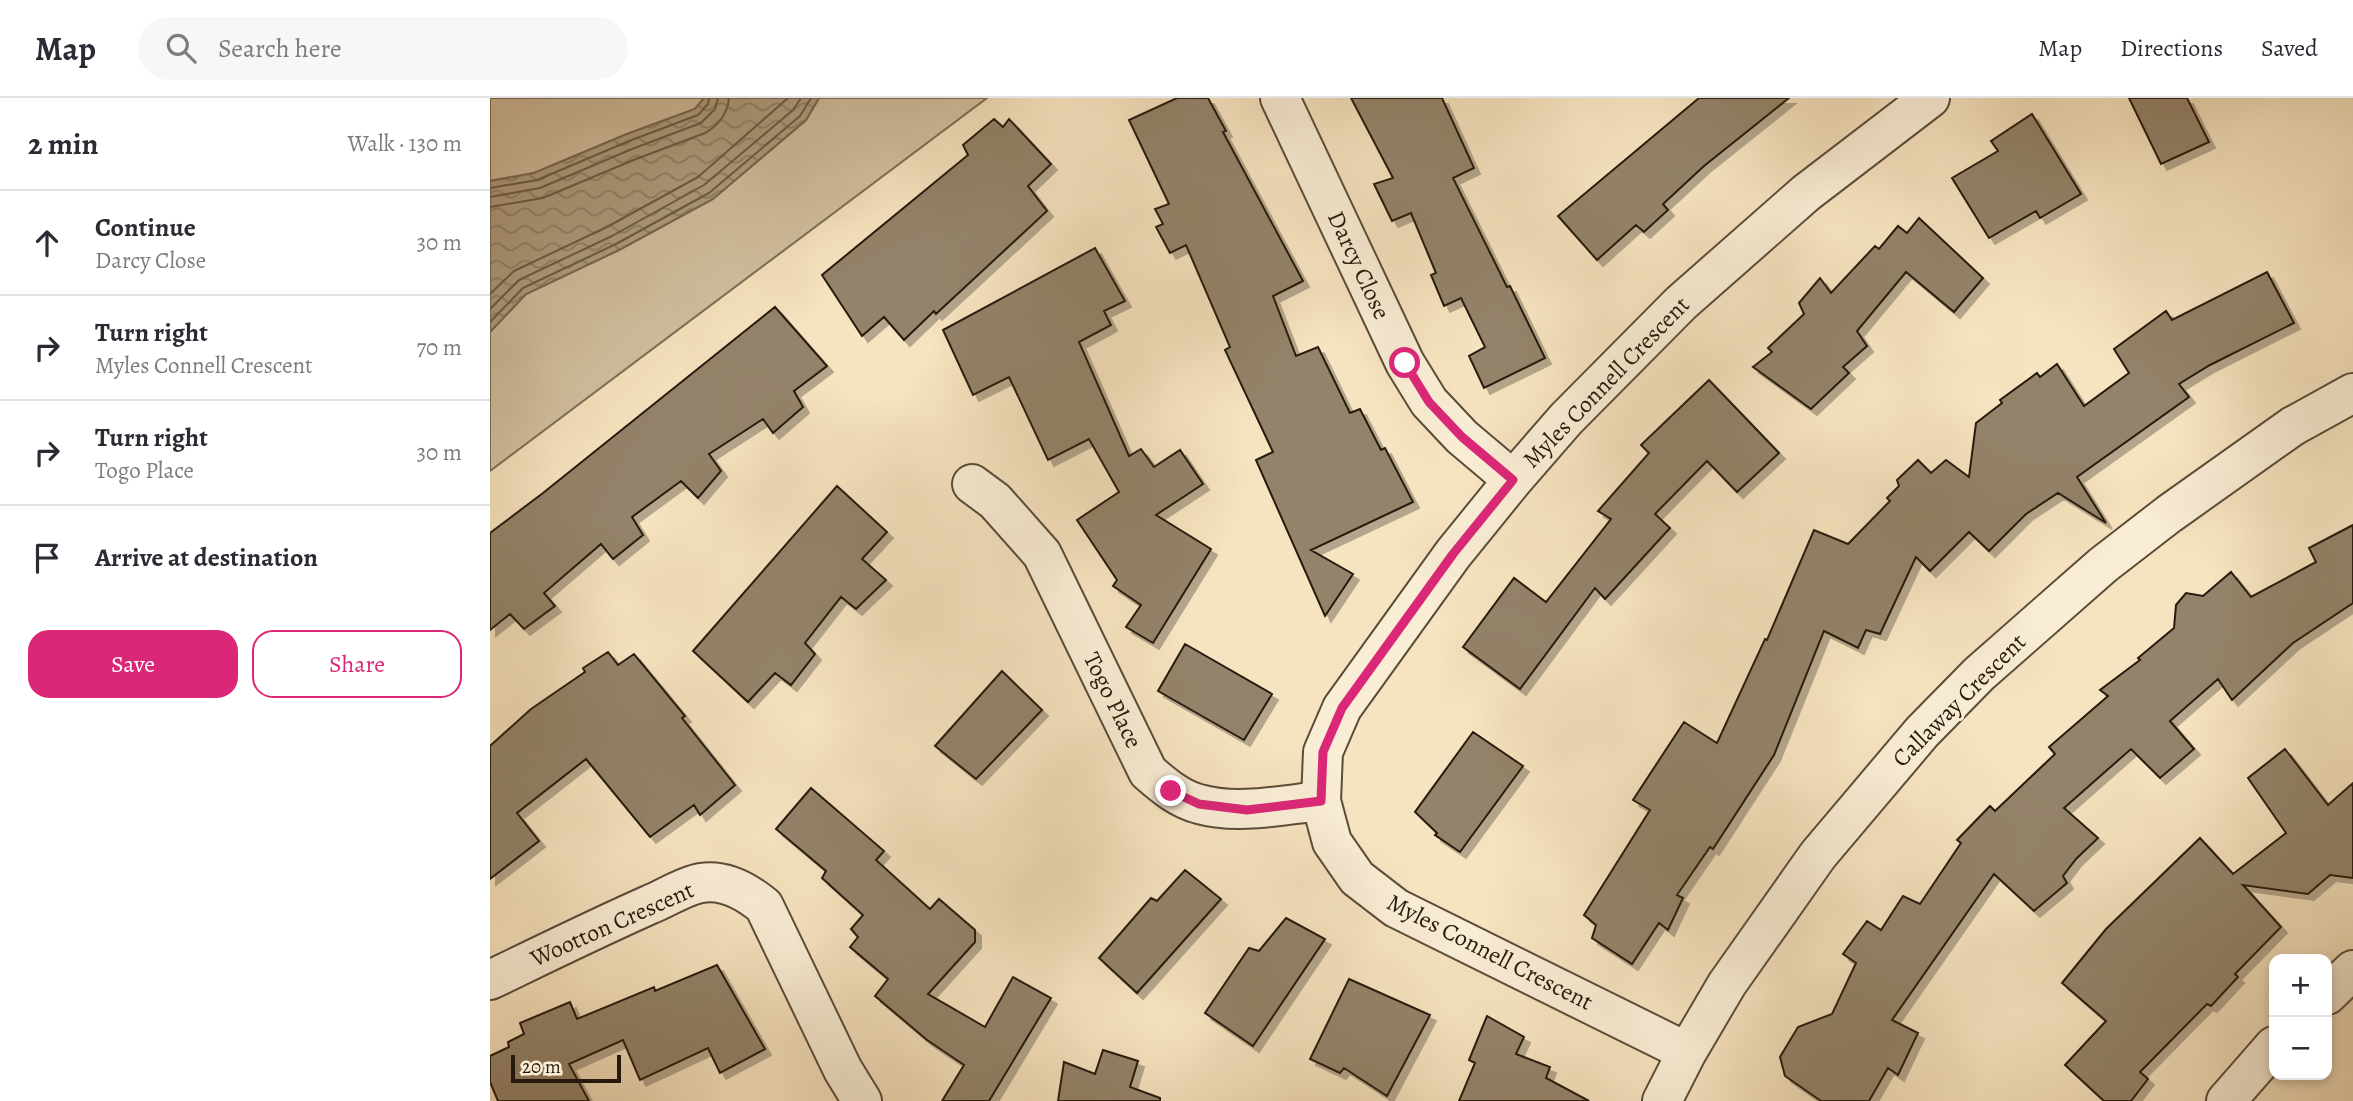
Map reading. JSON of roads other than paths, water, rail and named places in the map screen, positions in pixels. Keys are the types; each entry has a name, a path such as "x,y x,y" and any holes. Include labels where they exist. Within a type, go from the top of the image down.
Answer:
{"street":[{"name":"Darcy Close","path":"1280,98 1405,363 1429,402 1462,437 1513,480"},
{"name":"Myles Connell Crescent","path":"1687,1052 1396,908 1357,878 1332,842 1321,801 1323,752 1342,708 1453,554 1566,419 1681,303 1806,193 1930,98"},
{"name":"Callaway Crescent","path":"1662,1101 1727,984 1818,855 1922,732 1979,674 2103,565 2168,514 2293,426 2353,393"},
{"name":"Togo Place","path":"972,484 995,501 1042,554 1148,772 1171,791 1199,804 1247,810 1321,801"},
{"name":"Wootton Crescent","path":"490,980 700,883 721,884 749,894 764,906 844,1070 862,1101"},
{"path":"2332,990 2353,970"},
{"path":"2226,1101 2269,1051"}],"water":[{"path":"704,98 819,98 806,120 713,199 619,250 526,294 490,332 490,181 534,173 695,109"}]}
